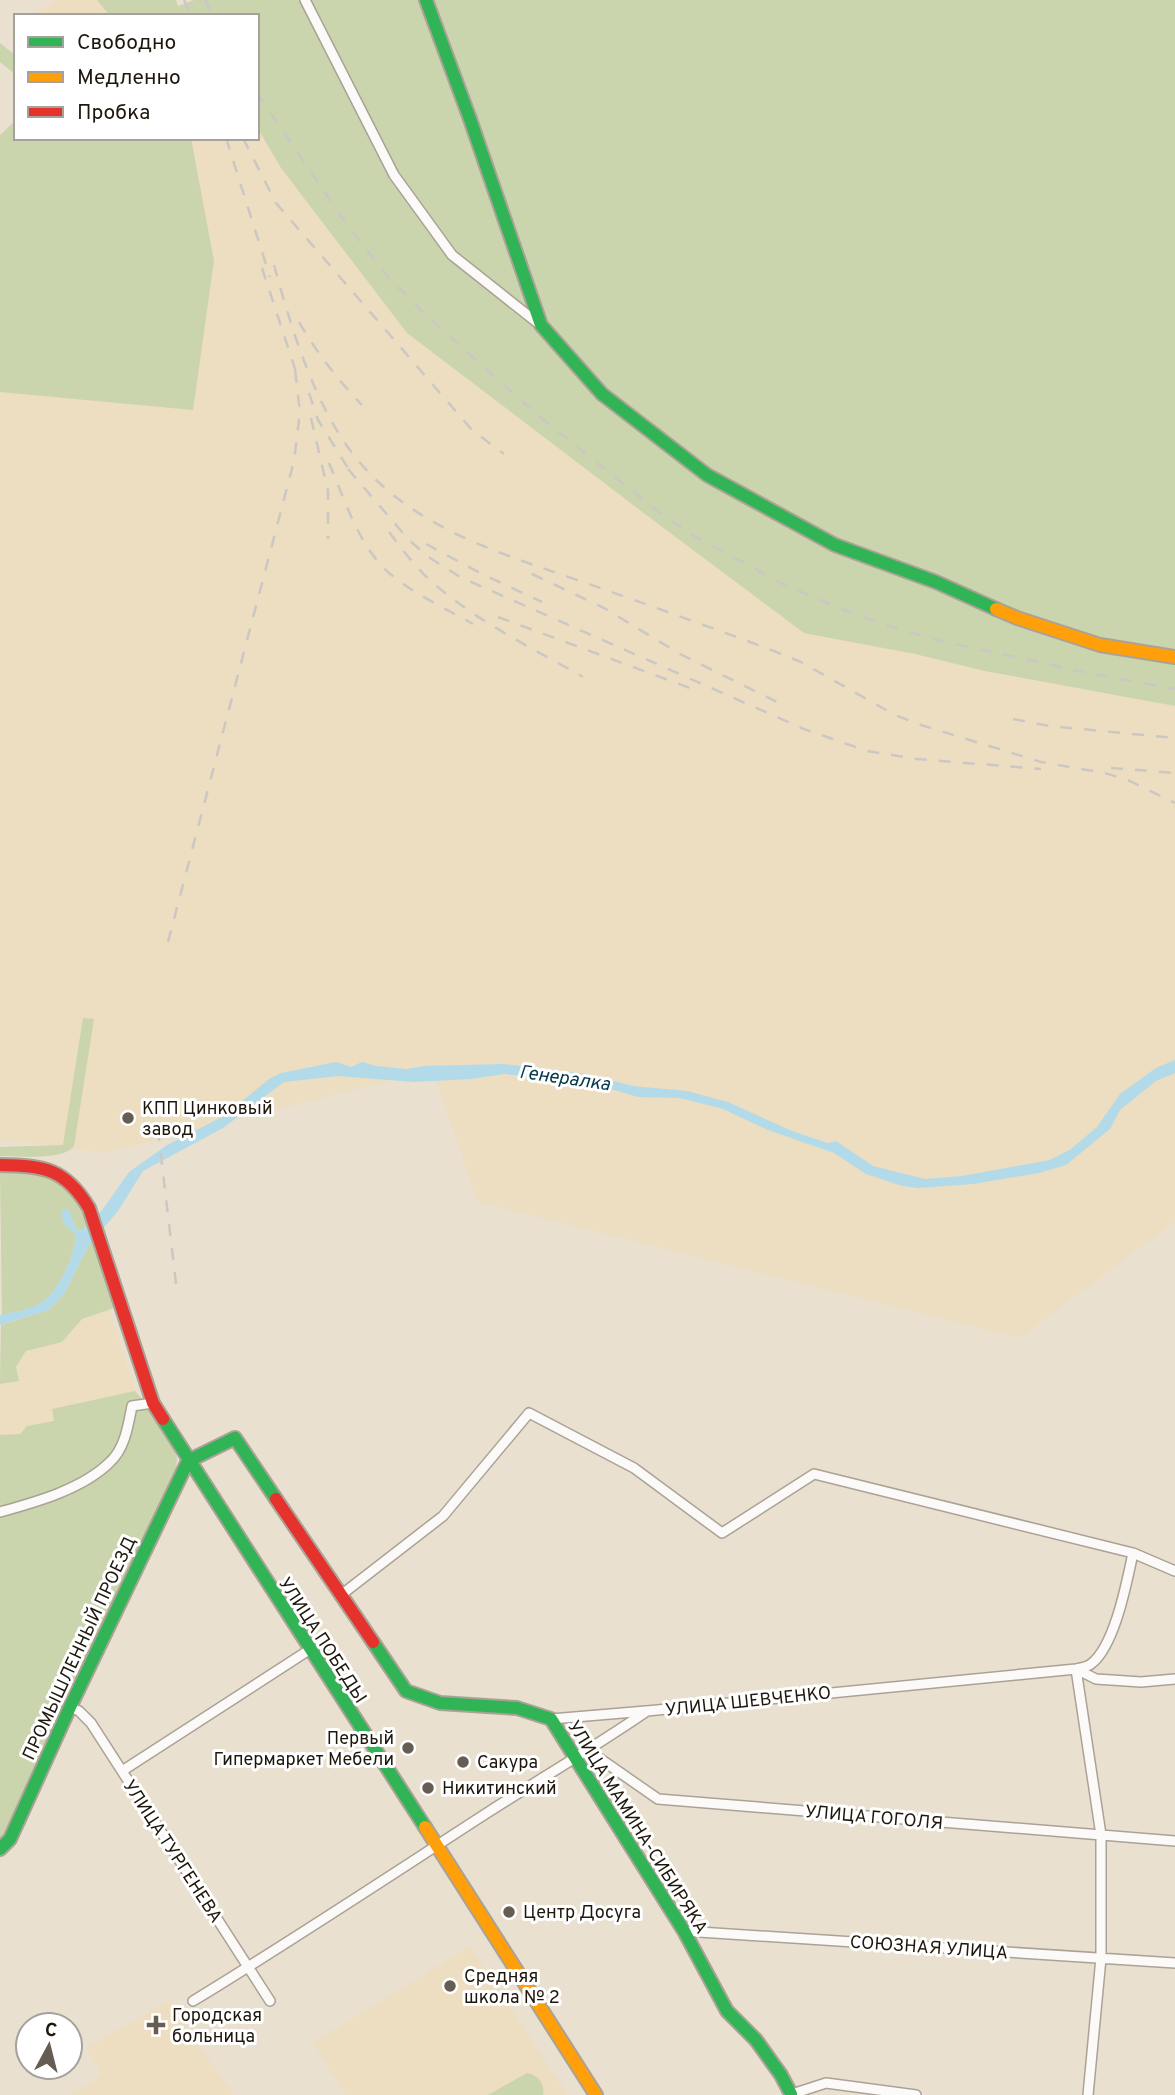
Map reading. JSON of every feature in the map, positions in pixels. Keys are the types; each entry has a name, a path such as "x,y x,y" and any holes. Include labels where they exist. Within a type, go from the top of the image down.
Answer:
{"street":[{"path":"304,0 394,175 453,255 541,325 602,394 706,475 835,545 936,582 1017,618 1100,645 1175,657"},
{"path":"426,0 541,325"},
{"name":"УЛИЦА ПОБЕДЫ","path":"0,1165 47,1167 69,1181 83,1196 153,1403 596,2095"},
{"path":"0,1512 74,1487 111,1462 126,1436 132,1406 153,1403"},
{"path":"341,1595 443,1516 529,1413 634,1468 722,1534 814,1474 1133,1553 1175,1571"},
{"name":"УЛИЦА МАМИНА-СИБИРЯКА","path":"188,1461 236,1438 406,1691 440,1703 517,1708 551,1719 684,1931 727,2011 756,2040 782,2076 790,2094"},
{"name":"ПРОМЫШЛЕННЫЙ ПРОЕЗД","path":"0,1849 9,1839 188,1461"},
{"path":"1088,2095 1101,1958 1101,1835 1076,1670 1091,1665 1104,1647 1122,1605 1133,1553"},
{"path":"122,1771 309,1650"},
{"name":"УЛИЦА ШЕВЧЕНКО","path":"193,2001 490,1811 589,1751 647,1711 1076,1670 1096,1679 1141,1682 1175,1679"},
{"name":"УЛИЦА ТУРГЕНЕВА","path":"70,1707 79,1711 91,1723 271,2001"},
{"path":"551,1719 647,1711"},
{"name":"УЛИЦА ГОГОЛЯ","path":"589,1751 658,1799 1175,1841"},
{"name":"СОЮЗНАЯ УЛИЦА","path":"684,1931 1175,1963"},
{"path":"790,2094 826,2083 916,2095"}],"shaded area":[{"path":"54,0 97,0 108,14 36,14"},
{"path":"259,130 281,168 407,333 804,633 915,654 985,671 1175,706 1175,1221 1019,1338 478,1202 432,1070 106,1153 0,1139 0,392 193,409 214,262 191,140 259,140"},
{"path":"109,1309 135,1391 52,1409 54,1421 27,1426 20,1434 0,1435 0,1384 19,1381 16,1367 26,1351 62,1342 82,1319"},
{"name":"Средняя школа № 2","path":"470,1946 568,2095 346,2095 313,2043"},
{"name":"Городская больница","path":"168,2001 234,2095 71,2095 102,2075 86,2048"}],"green space":[{"path":"97,0 176,0 178,6 194,0 1175,0 1175,706 985,671 915,654 804,633 407,333 281,168 259,130 259,14 108,14"},
{"path":"0,43 14,54 14,73 0,62"},
{"path":"14,122 14,140 191,140 214,261 193,410 0,392 0,135"},
{"path":"83,1018 94,1019 74,1146 68,1151 50,1156 0,1156 0,1147 63,1145"},
{"path":"21,1171 46,1176 64,1185 78,1200 88,1224 83,1230 76,1229 74,1222 65,1220 65,1225 76,1235 75,1243 64,1273 53,1292 40,1304 2,1315 0,1172"},
{"path":"93,1240 114,1308 82,1319 62,1342 26,1351 16,1367 19,1381 0,1384 1,1325 49,1310 65,1293"},
{"path":"135,1391 153,1412 170,1439 177,1457 175,1472 6,1838 0,1844 0,1435 20,1434 27,1426 54,1421 52,1409"},
{"path":"527,2073 540,2081 543,2095 488,2095"}],"water":[{"name":"Генералка","path":"1175,1060 1175,1073 1156,1081 1120,1110 1110,1129 1066,1165 1039,1173 973,1184 918,1188 902,1186 866,1174 834,1153 768,1130 723,1109 680,1098 638,1097 587,1082 504,1074 414,1082 338,1076 284,1082 223,1128 143,1171 118,1211 88,1246 65,1293 49,1310 0,1325 0,1315 37,1305 48,1297 65,1272 76,1235 65,1225 61,1214 63,1209 69,1209 76,1229 83,1230 103,1209 129,1172 167,1145 224,1116 269,1079 281,1073 336,1062 351,1067 362,1062 407,1069 424,1066 503,1064 587,1074 633,1086 687,1091 728,1102 792,1131 828,1143 836,1141 873,1166 925,1179 962,1176 1050,1160 1071,1149 1097,1127 1120,1094 1156,1068"}],"railway":[{"path":"184,0 190,14"},
{"path":"205,0 212,14"},
{"path":"259,96 347,225 389,278 535,413 656,510 691,534 783,584 891,627 945,642 1175,689"},
{"path":"227,140 270,277"},
{"path":"244,140 276,203 472,430 504,454"},
{"path":"274,265 308,370 336,429 359,462 386,489 415,511 447,529 516,559 801,662 895,715 921,725 1041,762 1105,773 1130,781 1175,803"},
{"path":"262,268 298,378"},
{"path":"299,322 328,365 362,405"},
{"path":"168,942 294,461 300,412 295,370"},
{"path":"309,393 318,420 353,476"},
{"path":"311,418 328,491 328,539"},
{"path":"329,463 353,521 378,562 409,588 473,624"},
{"path":"348,469 408,539 427,556 460,577 804,729 867,751 917,759 1041,769"},
{"path":"389,532 420,570 449,596 505,633 583,677"},
{"path":"426,544 542,602"},
{"path":"532,574 604,608 680,654 777,702"},
{"path":"498,617 698,691"},
{"path":"1013,719 1049,726 1175,738"},
{"path":"1111,768 1175,773"},
{"path":"155,1105 177,1292"}],"traffic: fast":[{"path":"426,0 541,325 602,394 707,475 835,545 936,582 996,609"},
{"path":"163,1419 425,1827"},
{"path":"0,1849 10,1839 188,1461 235,1438 276,1499"},
{"path":"373,1642 406,1691 440,1703 517,1708 551,1719 684,1931 727,2011 756,2040 791,2094"}],"traffic: slow":[{"path":"996,609 1100,645 1175,657"},
{"path":"425,1827 596,2095"}],"traffic: jam":[{"path":"0,1165 41,1168 52,1172 71,1185 89,1208 153,1403 163,1419"},
{"path":"276,1499 373,1642"}],"place":[{"name":"КПП Цинковый завод","path":"128,1118"},
{"name":"Первый Гипермаркет Мебели","path":"408,1748"},
{"name":"Сакура","path":"463,1762"},
{"name":"Никитинский","path":"428,1788"},
{"name":"Центр Досуга","path":"509,1912"},
{"name":"Средняя школа № 2","path":"450,1986"},
{"name":"Городская больница","path":"156,2025"}]}
